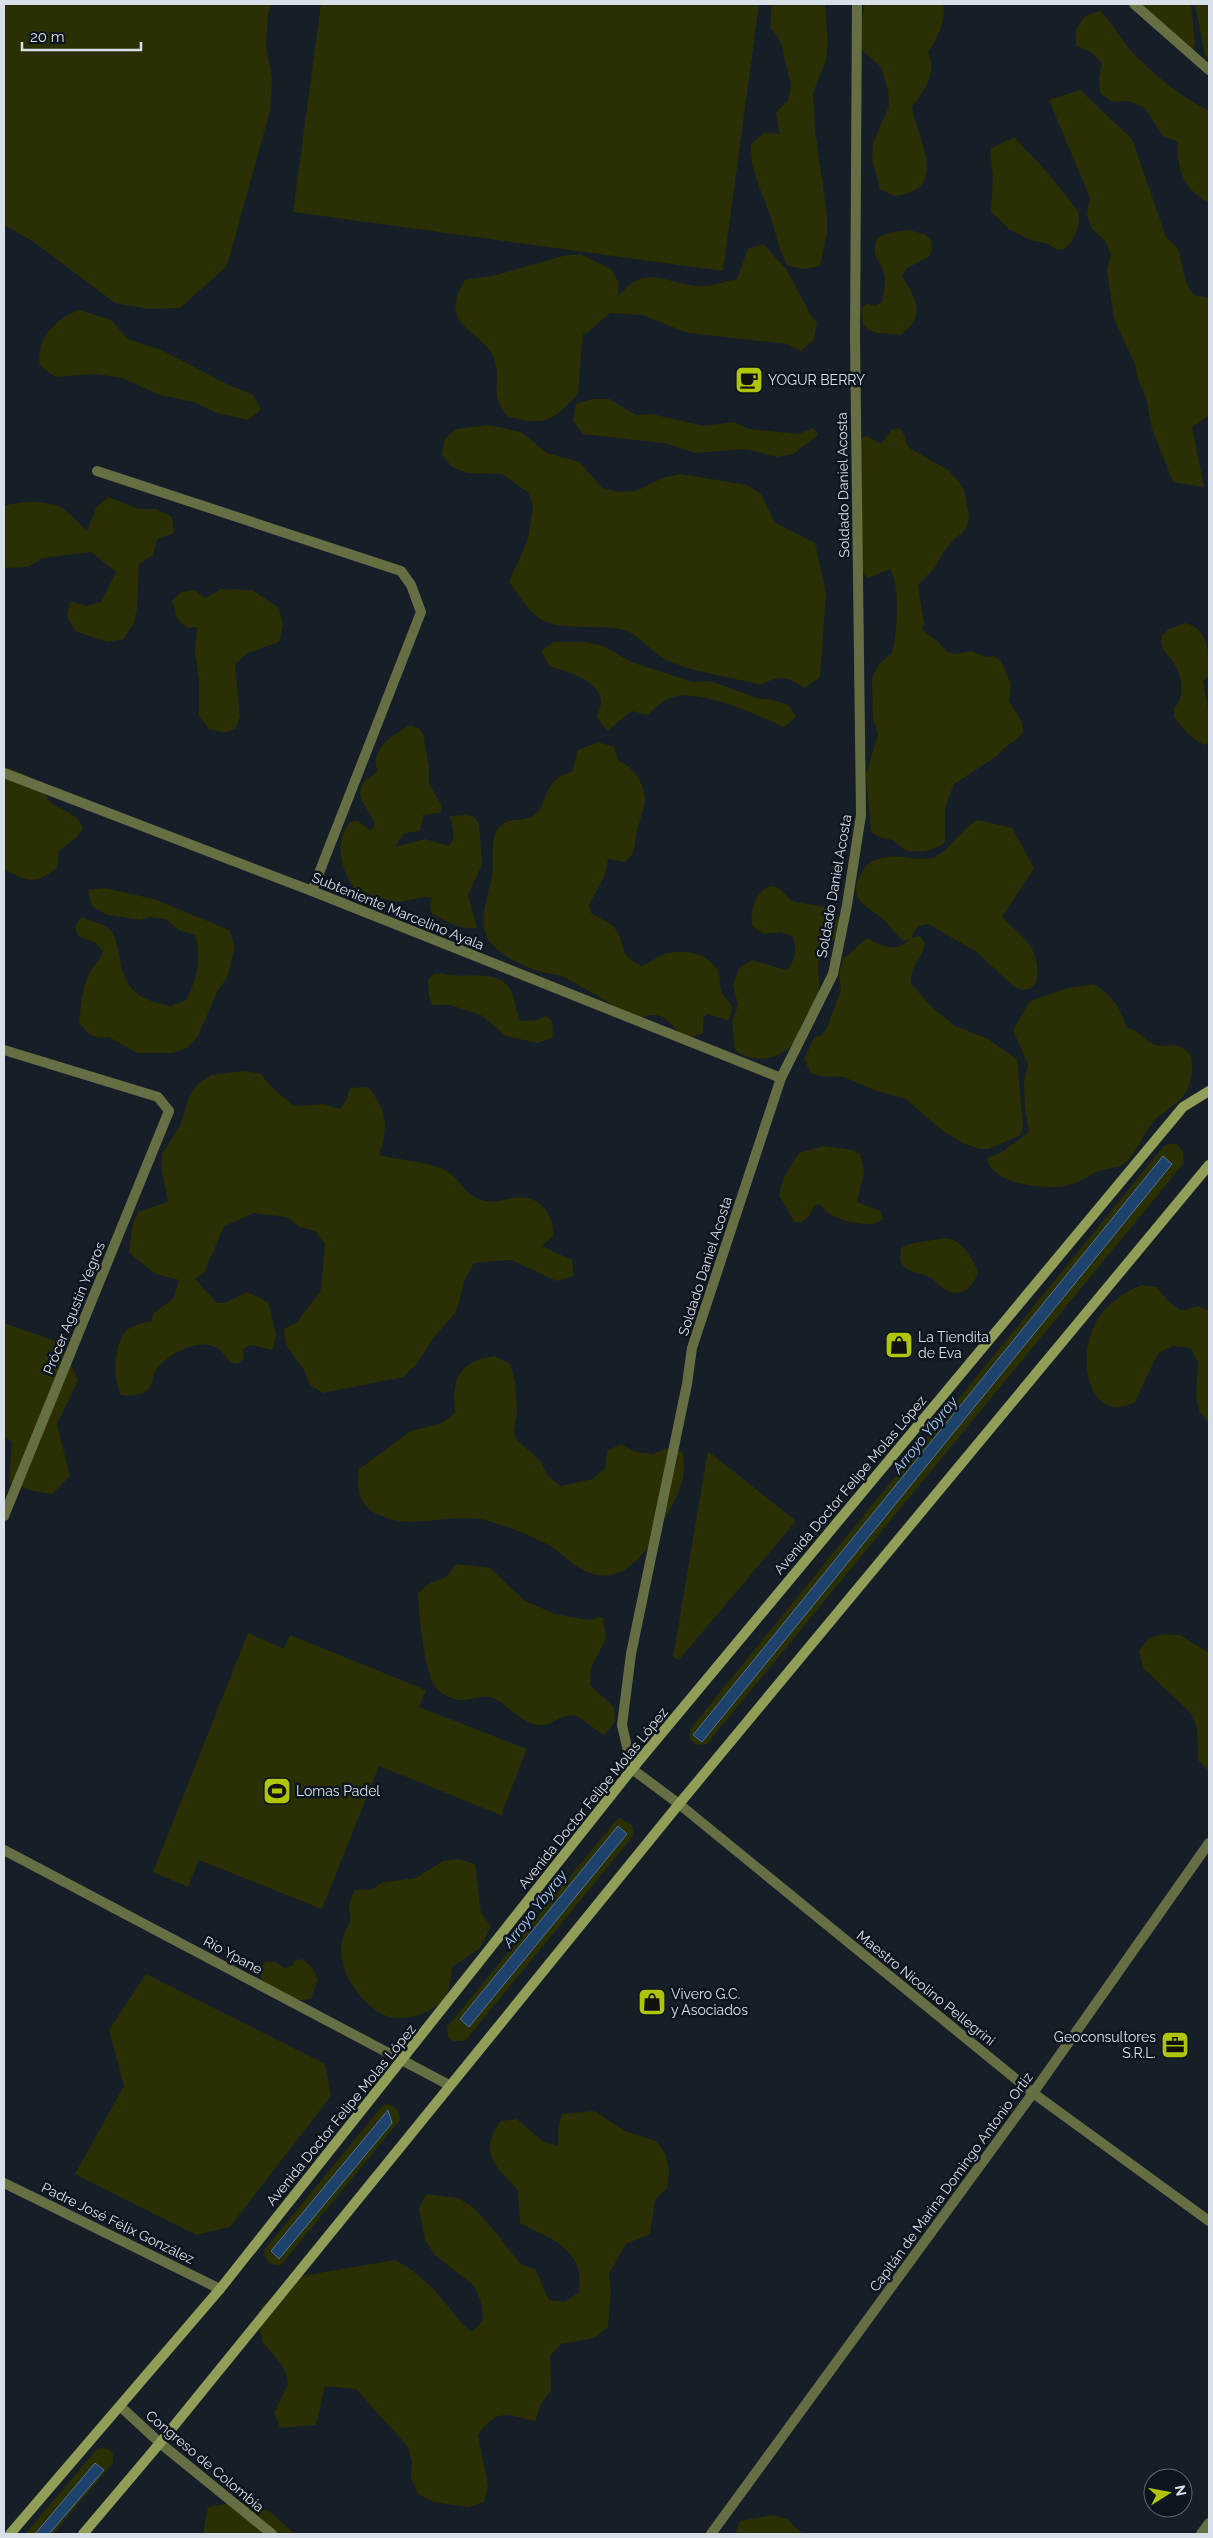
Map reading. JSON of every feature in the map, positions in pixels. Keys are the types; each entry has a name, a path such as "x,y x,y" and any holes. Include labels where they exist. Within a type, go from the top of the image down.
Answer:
{"main road":[{"name":"Avenida Doctor Felipe Molas López","path":"10,2534 121,2407 220,2289 404,2060 632,1769 1183,1107 1209,1091"},
{"path":"83,2534 160,2443 679,1804 1209,1165"}],"street":[{"name":"Soldado Daniel Acosta","path":"632,1769 622,1725 631,1654 687,1384 692,1348 781,1078 833,974 847,905 861,815 855,339 857,4"},
{"path":"1134,4 1209,70"},
{"path":"97,471 401,571 412,585 421,612 312,891"},
{"name":"Subteniente Marcelino Ayala","path":"4,774 312,891 781,1078"},
{"name":"Prócer Agustín Yegros","path":"4,1050 158,1097 169,1111 4,1516"},
{"name":"Maestro Nicolino Pellegrini","path":"632,1769 679,1804 1033,2093 1209,2221"},
{"name":"Capitán de Marina Domingo Antonio Ortiz","path":"711,2534 1033,2093 1209,1843"},
{"name":"Río Ypane","path":"4,1850 449,2085"},
{"name":"Padre José Félix González","path":"4,2183 220,2289"},
{"name":"Congreso de Colombia","path":"121,2407 160,2443 272,2534"},
{"path":"1201,2534 1209,2523"}],"green space":[{"path":"4,4 271,4 268,15 266,46 272,78 270,111 227,266 180,308 148,309 115,303 34,242 4,225"},
{"path":"321,4 759,4 723,271 293,212"},
{"path":"772,4 825,4 828,44 826,60 813,93 815,130 827,215 827,233 820,266 804,269 788,266 784,259 756,176 751,153 751,144 764,133 780,134 776,112 788,101 791,85 780,40 770,27"},
{"path":"865,4 943,4 944,17 938,35 928,53 931,59 931,66 928,81 912,106 925,152 926,175 922,184 906,194 895,196 880,189 872,159 873,143 889,106 888,90 881,67 862,50 861,24"},
{"path":"1127,4 1191,4 1195,42 1193,51"},
{"path":"1195,4 1209,4 1209,58 1205,56"},
{"path":"1100,11 1132,52 1149,69 1178,92 1209,111 1209,203 1193,192 1183,178 1178,161 1178,142 1163,136 1145,108 1129,101 1113,102 1100,93 1099,78 1102,63 1091,52 1076,46 1076,30 1085,16"},
{"path":"1080,90 1132,139 1166,237 1178,248 1186,282 1194,295 1209,298 1209,415 1192,427 1204,487 1173,482 1152,429 1146,397 1138,380 1135,364 1114,319 1107,270 1111,255 1105,240 1092,229 1087,214 1090,198 1049,100"},
{"path":"1014,137 1047,172 1078,211 1078,227 1071,242 1063,250 1055,249 1049,244 1033,241 1010,230 991,212 993,177 990,149"},
{"path":"908,230 924,234 931,240 932,249 929,257 907,268 902,276 915,300 916,314 914,321 901,335 877,333 863,325 861,309 867,303 875,306 882,302 885,277 876,257 876,243 878,237 892,232"},
{"path":"763,244 787,270 811,316 817,322 814,339 801,351 787,344 688,333 643,315 610,313 586,334 583,332 578,394 561,411 547,420 531,421 507,416 498,401 496,365 491,353 466,328 459,319 456,309 457,297 465,280 497,275 563,256 580,254 611,269 619,283 618,297 629,286 649,277 693,285 714,285 737,279 748,249"},
{"path":"79,310 111,320 128,339 161,350 231,386 247,392 254,396 261,410 248,420 217,413 194,402 160,395 122,378 96,374 55,377 40,366 39,356 44,339 62,319"},
{"path":"592,399 609,399 636,415 652,414 703,426 734,422 749,429 798,434 814,428 818,435 793,454 777,457 745,449 695,453 664,443 583,434 573,421 576,404"},
{"path":"489,425 521,432 547,453 580,462 602,488 620,492 636,491 665,477 681,474 747,485 761,494 775,523 815,543 826,593 820,677 805,688 783,678 773,679 761,685 698,671 674,663 660,656 635,636 624,630 607,627 560,625 542,620 534,614 509,582 528,539 533,508 529,493 502,474 467,473 452,467 442,455 445,438 457,429"},
{"path":"899,428 911,449 948,470 959,482 964,490 969,517 967,526 962,533 944,551 936,566 918,585 924,623 922,630 936,640 947,652 955,654 971,651 986,657 994,656 1001,661 1011,684 1009,701 1023,724 1023,732 1017,739 997,756 954,784 945,808 945,842 937,847 920,852 904,849 892,840 878,837 871,831 866,775 878,734 873,718 872,678 879,664 892,653 897,598 896,587 890,569 868,578 862,572 859,439 867,436 881,444 891,430"},
{"path":"108,497 139,509 156,509 172,517 174,533 157,539 153,555 139,564 137,609 133,625 123,639 107,642 75,631 67,617 70,601 86,606 101,602 116,572 91,552 43,558 28,567 4,568 4,506 26,502 42,502 57,506 66,511 87,531 96,508"},
{"path":"221,589 252,590 279,608 283,625 279,642 248,653 235,664 240,716 236,728 225,733 209,729 199,716 199,682 195,651 197,627 187,628 177,618 172,601 181,592 194,590 206,598"},
{"path":"1185,623 1193,626 1204,637 1208,652 1209,676 1203,681 1209,714 1209,743 1204,745 1190,736 1174,717 1174,708 1178,704 1181,692 1179,673 1161,644 1162,635 1169,629"},
{"path":"554,642 587,642 603,646 631,662 693,682 710,681 757,698 789,705 796,717 784,727 729,704 699,697 685,696 666,700 648,715 632,711 607,731 597,717 601,702 595,688 581,678 549,666 541,651"},
{"path":"410,725 418,728 423,734 429,767 429,784 442,806 440,813 423,815 420,831 404,833 395,847 425,839 449,846 453,839 450,816 466,815 474,817 479,823 482,864 468,895 477,928 459,926 432,914 430,906 432,898 424,897 400,902 359,894 348,877 341,859 341,840 350,822 358,821 371,831 375,824 363,804 360,794 364,782 377,771 377,755 380,749 396,733"},
{"path":"598,742 614,747 618,761 629,767 637,776 643,788 645,800 632,855 625,862 608,859 605,875 589,905 591,913 615,928 626,954 641,966 661,955 683,952 705,958 716,967 721,990 732,1006 732,1009 728,1020 708,1014 703,1017 703,1033 686,1036 660,1016 650,1015 636,1019 564,977 544,973 516,962 494,946 486,935 484,913 492,876 493,845 497,830 509,821 529,818 537,813 555,781 572,772 578,750"},
{"path":"4,767 25,774 34,780 51,802 78,819 83,828 78,836 59,851 57,867 36,880 19,877 4,869"},
{"path":"978,820 1012,828 1034,868 1002,917 1030,945 1037,961 1036,983 1030,989 1022,990 1014,987 978,953 929,924 918,928 912,938 920,936 925,942 922,953 913,970 911,984 934,1009 955,1026 988,1039 1017,1059 1023,1127 1020,1135 989,1149 981,1149 965,1144 943,1131 906,1099 874,1090 844,1077 819,1076 811,1073 804,1059 814,1038 822,1035 827,1028 841,990 839,974 843,959 867,938 889,947 905,944 910,939 903,941 879,916 859,899 856,889 863,870 872,861 883,858 926,859 937,856"},
{"path":"771,886 782,890 795,902 826,908 836,915 840,926 836,936 819,959 818,997 816,1004 803,1021 798,1037 785,1051 769,1058 760,1059 751,1058 735,1050 732,1022 738,1005 733,985 739,968 752,960 786,970 794,958 795,945 792,936 780,932 763,934 752,926 753,908 757,897 766,888"},
{"path":"105,888 154,899 229,930 235,947 227,978 218,990 198,1036 187,1048 172,1053 137,1053 109,1037 99,1038 90,1035 79,1023 85,984 103,951 96,943 78,936 75,926 82,917 107,927 112,932 116,940 125,978 139,995 146,999 171,1006 186,1000 196,976 198,952 195,935 179,930 166,919 150,917 140,920 107,915 92,906 88,890"},
{"path":"442,973 460,976 489,976 505,983 514,998 521,1021 537,1020 546,1016 552,1021 553,1037 538,1043 506,1036 481,1015 450,1005 433,1005 429,997 428,980 434,974"},
{"path":"1094,984 1115,1003 1127,1028 1136,1031 1155,1045 1178,1046 1187,1051 1192,1062 1192,1069 1187,1089 1178,1101 1151,1124 1134,1153 1122,1165 1100,1170 1078,1182 1065,1186 1032,1186 1007,1179 990,1167 987,1158 1002,1152 1029,1132 1024,1082 1028,1064 1013,1030 1030,1001 1068,988"},
{"path":"244,1071 261,1074 271,1087 294,1106 324,1104 340,1109 346,1101 350,1088 369,1087 383,1112 385,1127 379,1155 428,1164 443,1169 449,1172 476,1198 482,1200 493,1201 521,1197 536,1201 547,1211 553,1226 554,1235 542,1246 572,1260 574,1276 557,1281 511,1260 474,1263 465,1279 456,1312 434,1337 416,1365 403,1377 323,1393 310,1385 304,1370 286,1345 284,1329 298,1321 321,1290 325,1244 315,1231 300,1227 287,1217 254,1213 224,1226 204,1273 195,1279 217,1303 225,1303 247,1292 268,1302 276,1334 273,1350 250,1345 243,1349 244,1358 238,1364 230,1362 216,1347 206,1344 189,1347 165,1360 159,1366 148,1390 141,1394 121,1395 118,1389 116,1363 122,1337 131,1327 151,1321 154,1313 174,1298 179,1280 156,1274 129,1253 132,1227 138,1212 168,1202 162,1171 162,1154 180,1126 189,1097 198,1084 211,1075"},
{"path":"1169,1144 1176,1144 1183,1151 1184,1163 707,1744 697,1745 690,1739 690,1729 1163,1147"},
{"path":"824,1146 852,1150 860,1154 864,1171 857,1202 880,1211 883,1219 871,1224 856,1223 840,1219 828,1213 819,1204 815,1205 809,1216 802,1222 794,1222 779,1195 783,1179 799,1153"},
{"path":"946,1238 957,1242 966,1250 978,1272 970,1287 961,1292 950,1292 944,1289 929,1277 908,1269 900,1260 901,1248 908,1244"},
{"path":"1141,1285 1157,1287 1168,1301 1182,1311 1198,1306 1209,1311 1209,1423 1199,1412 1196,1396 1198,1363 1191,1348 1173,1346 1158,1353 1135,1402 1124,1406 1112,1407 1102,1402 1089,1381 1087,1369 1088,1346 1095,1324 1105,1309 1114,1301"},
{"path":"4,1323 61,1343 78,1380 57,1424 70,1476 52,1494 32,1491 9,1482 12,1442 4,1436"},
{"path":"495,1356 510,1364 515,1380 517,1412 514,1431 515,1438 540,1461 548,1476 561,1486 593,1479 605,1468 607,1451 621,1444 636,1452 653,1454 668,1448 683,1452 684,1473 675,1499 654,1539 637,1560 627,1568 616,1574 604,1576 591,1573 576,1566 549,1545 493,1522 471,1518 414,1522 400,1521 386,1518 373,1512 364,1503 358,1487 359,1469 411,1431 442,1423 455,1413 455,1390 460,1374 465,1367 473,1362"},
{"path":"708,1451 796,1521 679,1660 673,1657"},
{"path":"456,1564 490,1568 525,1601 555,1614 587,1620 603,1617 606,1639 591,1668 590,1685 614,1707 615,1722 604,1735 576,1716 565,1716 545,1725 533,1724 491,1697 459,1700 440,1692 430,1674 426,1661 418,1593 430,1583 446,1577"},
{"name":"Lomas Padel","path":"248,1633 284,1649 290,1635 426,1690 419,1707 527,1749 501,1815 379,1766 322,1909 199,1860 188,1887 153,1872"},
{"path":"1164,1634 1180,1635 1209,1653 1209,1771 1198,1760 1197,1728 1191,1713 1143,1668 1139,1651 1149,1638"},
{"path":"620,1818 632,1825 634,1835 465,2041 453,2041 448,2037 447,2027 617,1819"},
{"path":"459,1859 475,1864 481,1913 491,1926 480,1948 452,1967 447,1993 438,2005 431,2010 406,2018 389,2017 382,2014 360,1995 344,1968 341,1949 342,1940 350,1920 349,1905 355,1890 370,1890 384,1882 416,1878 443,1861"},
{"path":"303,1959 312,1968 318,1980 311,1999 299,2000 266,1984 261,1977 260,1968 266,1962 275,1962 285,1968 293,1965 294,1961"},
{"path":"146,1974 325,2064 331,2096 230,2227 196,2235 75,2174 124,2086 109,2030"},
{"path":"389,2104 398,2110 400,2120 281,2265 271,2264 264,2250 383,2105"},
{"path":"594,2111 625,2131 656,2141 666,2155 669,2172 667,2188 655,2200 650,2234 626,2244 609,2274 611,2290 608,2327 594,2338 561,2344 550,2356 551,2390 541,2404 535,2421 503,2415 491,2420 478,2435 488,2486 484,2502 468,2507 433,2502 418,2494 411,2478 412,2463 408,2447 356,2389 325,2386 316,2425 280,2428 274,2413 288,2384 284,2368 262,2341 259,2324 261,2307 296,2277 395,2260 417,2274 430,2286 459,2320 472,2332 483,2320 481,2302 474,2286 435,2255 425,2240 419,2209 426,2194 458,2198 473,2207 520,2264 535,2269 549,2300 565,2302 579,2292 580,2277 577,2265 571,2255 564,2247 520,2223 518,2190 492,2159 490,2142 501,2121 517,2119 542,2141 558,2146 558,2130 562,2114"},
{"path":"97,2449 108,2449 113,2454 113,2463 53,2534 25,2534"},
{"path":"238,2502 269,2511 295,2534 203,2534 208,2507"},
{"path":"773,2515 787,2519 803,2534 735,2534 740,2521"}],"water":[{"path":"1163,1156 1172,1164 702,1742 693,1735"},
{"path":"618,1826 627,1834 469,2027 460,2019"},
{"path":"388,2110 392,2123 279,2259 271,2251"},
{"path":"95,2463 104,2470 49,2534 35,2534"}],"place":[{"name":"YOGUR BERRY","path":"749,380"},
{"name":"La Tiendita de Eva","path":"899,1345"},
{"name":"Lomas Padel","path":"277,1791"},
{"name":"Vivero G.C. y Asociados","path":"652,2002"},
{"name":"Geoconsultores S.R.L.","path":"1175,2045"}],"water label":[{"name":"Arroyo Ybyray","path":"925,1435"},
{"name":"Arroyo Ybyray","path":"535,1909"}]}
